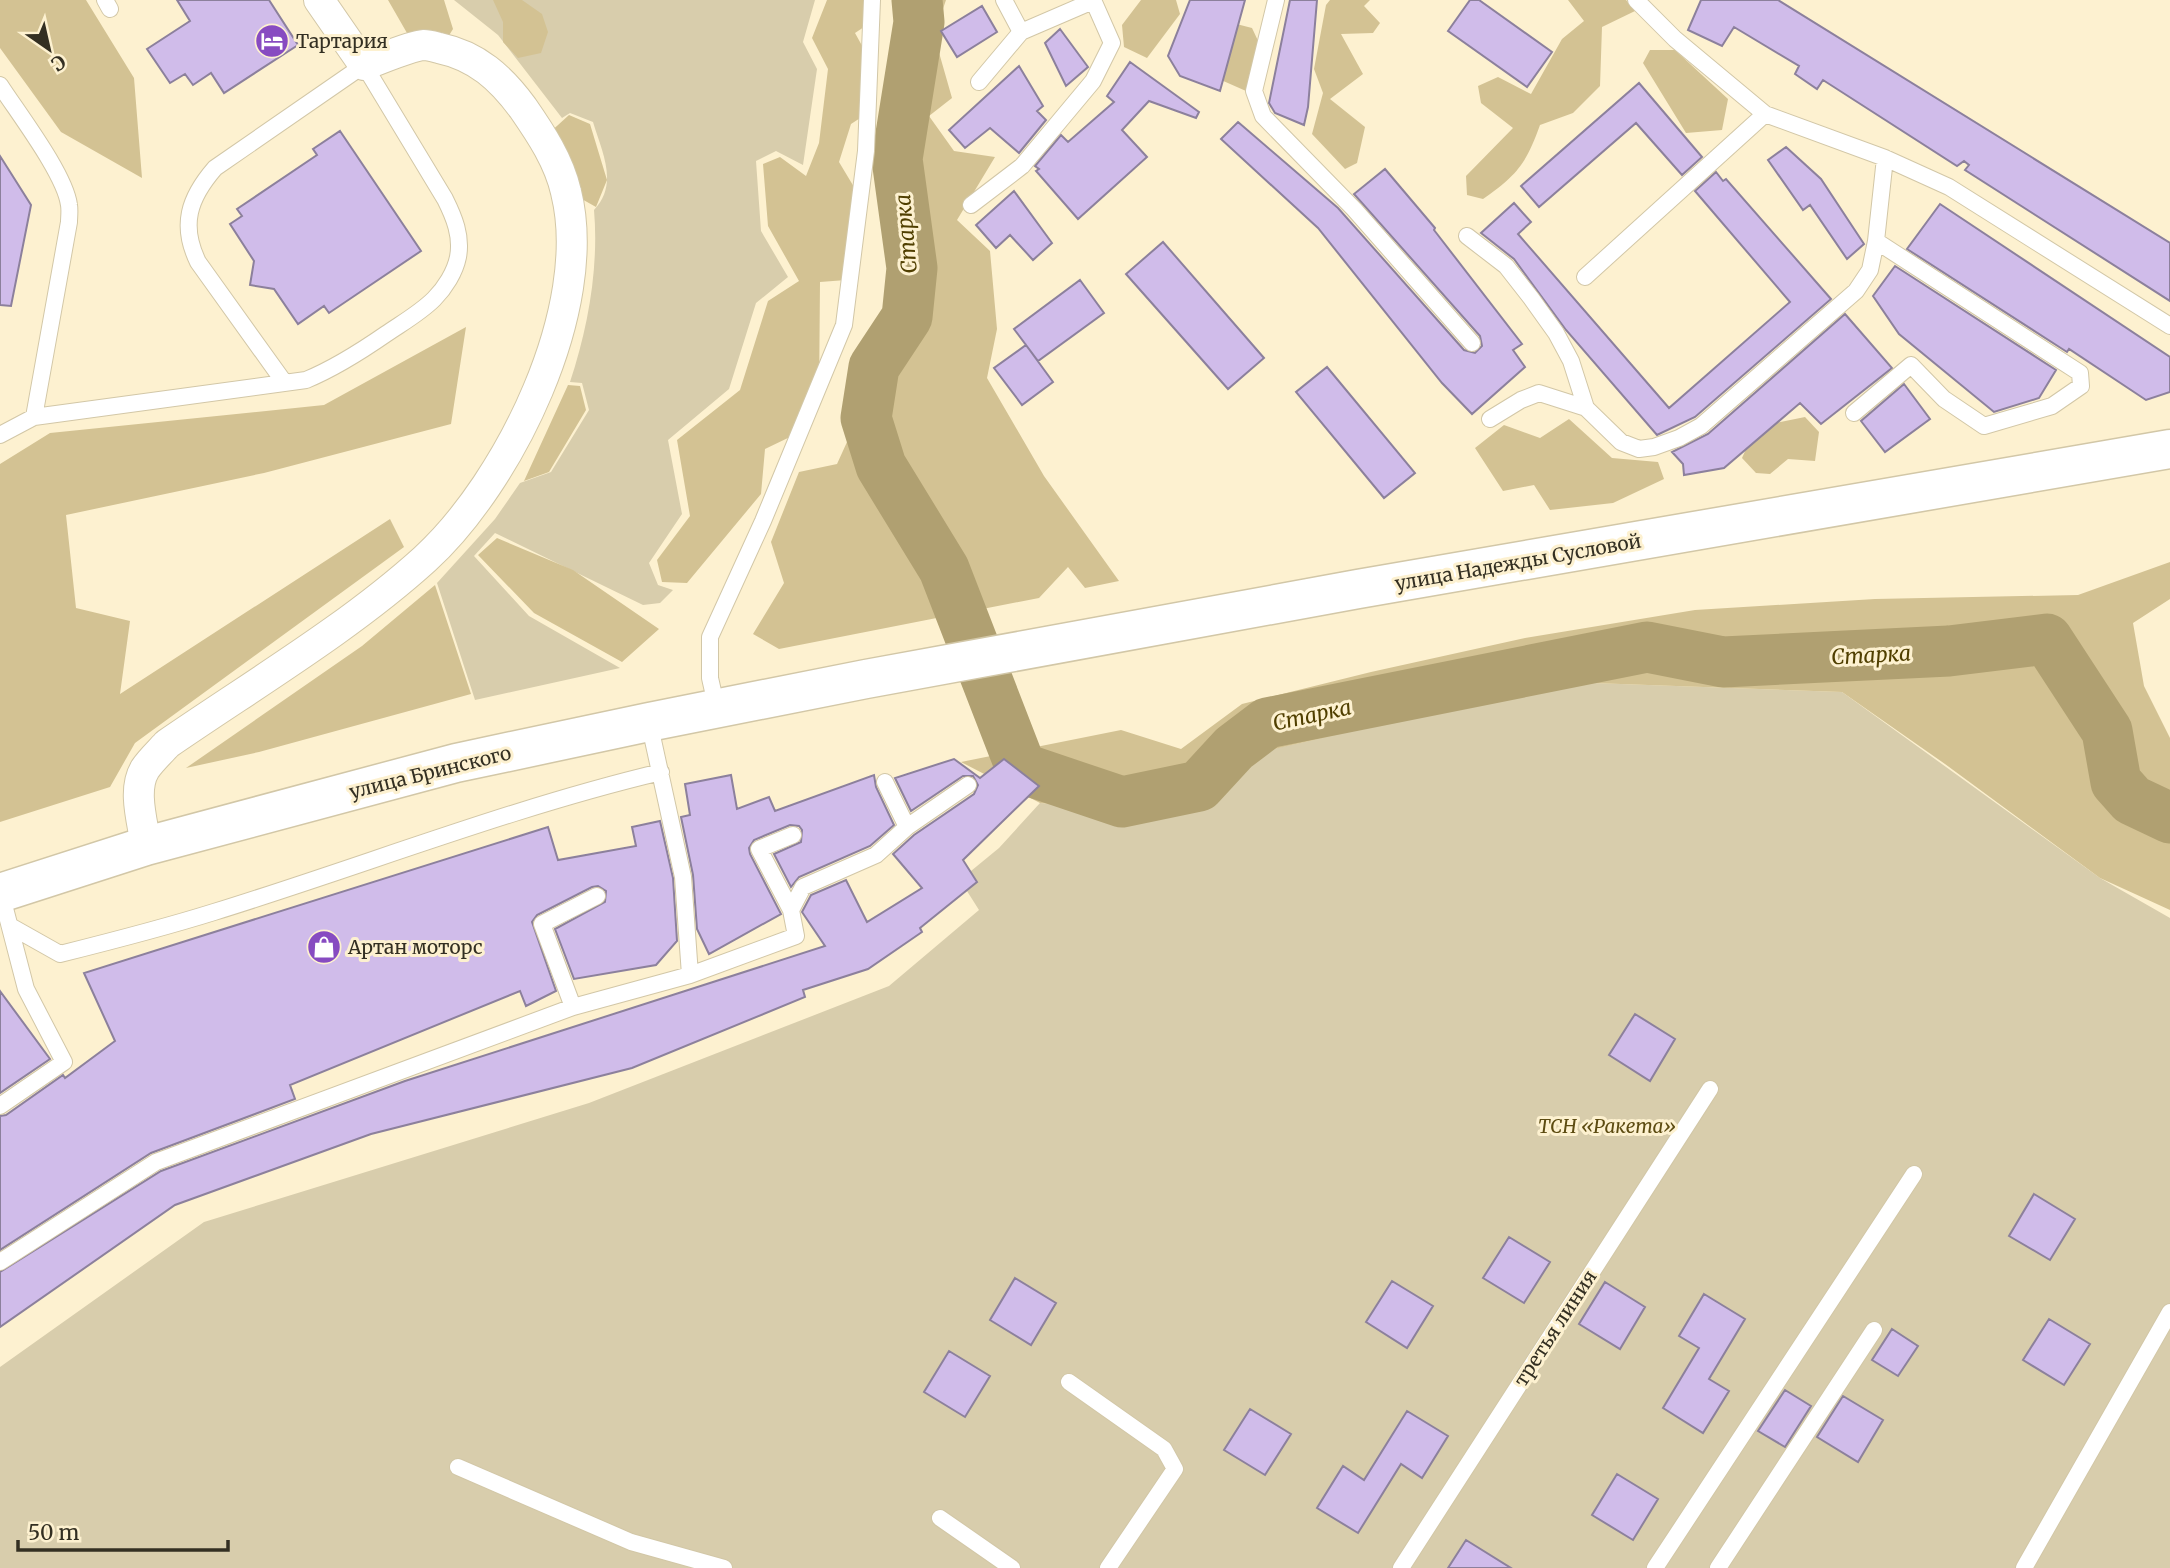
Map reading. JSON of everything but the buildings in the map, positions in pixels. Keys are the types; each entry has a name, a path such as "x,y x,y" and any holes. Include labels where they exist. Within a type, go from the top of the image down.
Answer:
{"main road":[{"name":"улица Надежды Сусловой","path":"866,679 1358,589 2170,449"},
{"name":"улица Бринского","path":"3,912 146,845 456,763 866,679"}],"street":[{"path":"146,845 140,779 152,760 167,744 353,617 426,559 465,515 501,465 534,398 554,349 564,309 570,263 571,221 566,191 550,150 509,89 485,67 458,52 424,45 364,65 319,0"}],"lane":[{"path":"717,709 710,678 710,637 763,521 844,325 866,151 872,0"},
{"path":"1004,0 1021,32"},
{"path":"971,205 1022,166 1093,81 1112,43 1093,0 1021,32 979,82"},
{"path":"1276,0 1254,91 1264,116 1354,209 1472,343"},
{"path":"1636,0 1675,39 1765,114 1885,158 1950,187 2170,326"},
{"path":"0,435 34,417 306,380 326,372 414,316 435,298 451,277 458,257 459,241 454,219 445,199 364,65 215,168 192,201 188,223 189,244 198,262 284,382"},
{"path":"0,85 54,169 64,188 69,206 69,222 34,417"},
{"path":"1585,277 1765,114"},
{"path":"1490,419 1521,400 1539,393 1586,408 1621,442 1639,449 1679,438 1701,426 1856,291 1870,270 1885,158"},
{"path":"1466,236 1506,266 1556,332 1571,361 1586,408"},
{"path":"1854,413 1911,365 1944,399 1984,426 2052,406 2081,386 2080,373 1876,241"},
{"path":"649,722 683,877 691,975"},
{"path":"3,912 60,954 204,915 567,798 661,772"},
{"path":"885,782 907,827"},
{"path":"791,910 803,887 876,855 907,827 968,785"},
{"path":"0,1262 156,1162 573,1007 691,975 796,936 791,910 759,849 793,835"},
{"path":"573,1007 542,924 597,896"},
{"path":"0,1106 64,1062 26,989 3,912"},
{"name":"третья линия","path":"1401,1568 1710,1089"},
{"path":"1655,1568 1914,1174"},
{"path":"2025,1568 2170,1312"},
{"path":"1718,1568 1874,1330"},
{"path":"1069,1382 1164,1449 1175,1469 1108,1568"},
{"path":"458,1467 631,1542 724,1568"},
{"path":"940,1518 1012,1568"}],"green space":[{"path":"454,0 815,0 803,42 817,69 803,165 776,151 756,161 761,231 788,277 756,303 729,389 668,440 682,514 649,563 658,585 673,590 660,603 643,605 495,533 474,556 529,616 620,668 475,700 437,583 495,519 520,483 551,472 589,410 582,383 570,382 591,297 595,253 594,210 602,200 607,179 604,156 593,122 570,113 562,118 498,35"},
{"name":"ТСН «Ракета»","path":"1565,682 1842,692 2100,878 2170,918 2170,1568 0,1568 0,1367 204,1222 589,1103 889,986 979,910 960,880 999,848 1040,803 1117,809 1203,794 1265,751"}],"shaded area":[{"path":"0,0 86,0 134,78 142,178 61,132 0,48"},
{"path":"388,0 444,0 453,29 438,53 411,40"},
{"path":"493,0 522,0 542,14 548,32 541,53 518,58 503,42 503,22"},
{"path":"827,0 870,0 879,17 855,33 876,71 871,111 851,124 839,162 863,202 846,280 820,282 819,396 792,436 765,449 761,494 687,583 662,582 657,560 690,516 677,440 740,390 768,301 799,281 768,226 763,164 780,157 806,176 819,143 828,69 812,38"},
{"path":"907,0 946,0 934,35 952,98 929,116 954,151 995,157 957,220 990,251 997,329 987,378 1044,476 1119,581 1085,588 1068,567 1039,598 779,649 753,634 784,583 771,542 799,472 837,464 857,420 893,267 907,143 920,81"},
{"path":"1141,0 1176,0 1180,14 1147,58 1124,47 1122,25"},
{"path":"1330,0 1370,0 1364,6 1380,23 1373,33 1341,34 1363,74 1330,99 1365,127 1357,163 1345,169 1312,134 1323,93 1314,69 1326,5"},
{"path":"1568,0 1626,0 1635,11 1602,27 1600,86 1573,113 1540,125 1525,159 1504,183 1483,199 1467,195 1466,176 1513,128 1481,103 1478,86 1498,77 1531,94 1562,39 1584,21"},
{"path":"1217,19 1252,28 1269,64 1246,91 1212,76"},
{"path":"1650,50 1675,50 1728,99 1722,130 1686,133 1643,63"},
{"path":"569,115 590,124 607,180 596,207 571,193 547,135"},
{"path":"466,327 451,424 264,473 66,515 76,608 130,621 120,694 390,519 404,547 135,743 110,787 0,822 0,464 50,433 324,405"},
{"path":"568,385 580,386 586,410 549,472 524,481"},
{"path":"1805,417 1819,432 1815,461 1788,459 1770,474 1756,473 1742,458 1756,427"},
{"path":"1569,419 1612,458 1658,462 1664,479 1613,503 1550,510 1534,485 1503,491 1475,448 1504,425 1540,438"},
{"path":"497,538 573,570 659,629 622,662 534,613 478,555"},
{"path":"2170,562 2170,599 2133,623 2144,686 2170,738 2170,910 2100,878 1842,692 1565,682 1266,751 1203,794 1117,809 1040,803 961,762 1121,730 1181,749 1242,704 1525,638 1695,610 1875,599 2078,595"},
{"path":"435,585 471,694 259,752 186,768 362,646"}],"waterway":[{"name":"Старка","path":"917,0 919,22 897,159 912,268 907,317 874,367 866,418 881,466 944,569 1021,768 1122,802 1199,786 1234,748 1267,723 1647,647 1723,662 1949,651 2047,639 2107,731 2116,782 2132,800 2170,818"}],"place":[{"name":"Тартария","path":"272,41"},
{"name":"Артан моторс","path":"324,947"}]}
